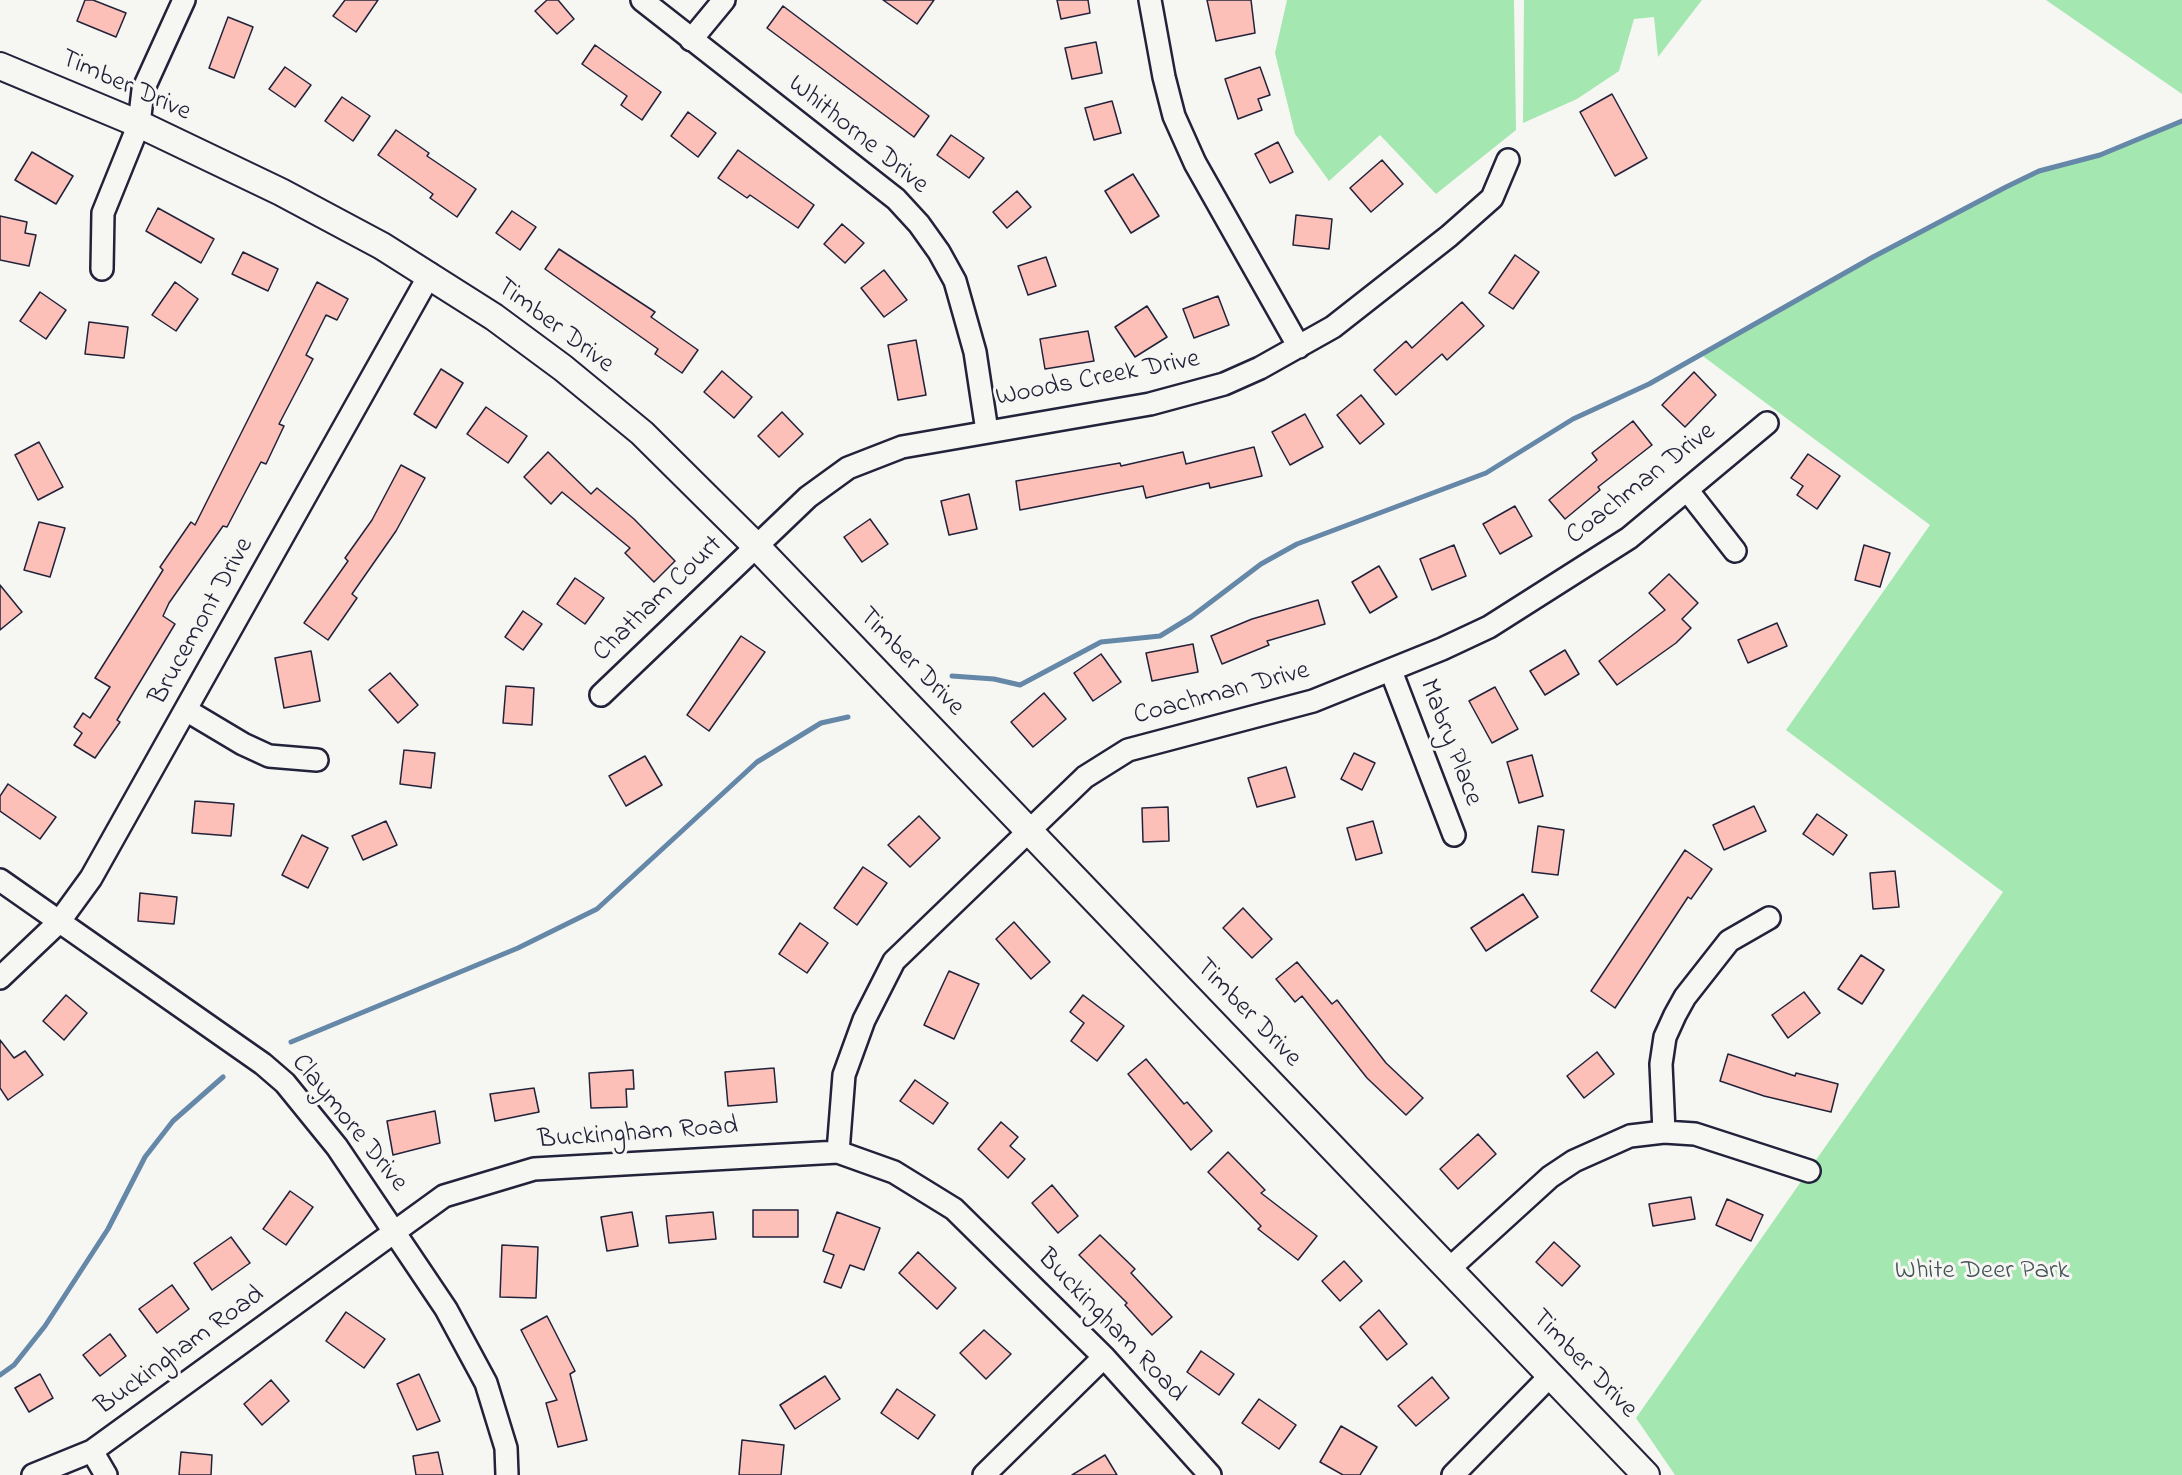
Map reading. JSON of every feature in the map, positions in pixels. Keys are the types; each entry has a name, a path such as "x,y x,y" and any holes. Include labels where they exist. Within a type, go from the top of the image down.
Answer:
{"main road":[{"name":"Timber Drive","path":"0,66 139,124 300,201 430,274 494,316 642,433 756,546 1646,1475"}],"street":[{"path":"102,268 103,213 139,124 143,90 184,0"},
{"name":"Whithorne Drive","path":"642,0 887,192 919,224 939,252 955,281 975,352 987,431"},
{"path":"691,40 724,0"},
{"path":"1150,0 1164,77 1174,116 1195,163 1299,347"},
{"name":"Woods Creek Drive","path":"756,546 808,497 848,468 902,447 1150,404 1224,384 1299,347 1333,327 1418,262 1477,212 1492,198 1508,160"},
{"name":"Brucemont Drive","path":"0,978 59,922 96,869 430,274"},
{"name":"Coachman Drive","path":"838,1152 844,1075 864,1020 894,961 1084,777 1128,750 1305,704 1390,671 1489,627 1629,537 1688,491 1767,423"},
{"path":"1688,491 1735,551"},
{"name":"Chatham Court","path":"601,695 756,546"},
{"name":"Mabry Place","path":"1390,671 1454,835"},
{"path":"186,710 268,756 317,760"},
{"name":"Claymore Drive","path":"0,880 263,1064 285,1083 337,1147 446,1310 486,1383 506,1448 507,1475"},
{"path":"1664,1132 1661,1064 1665,1037 1675,1015 1685,997 1729,941 1769,918"},
{"path":"1449,1269 1529,1195 1574,1161 1630,1136 1664,1132 1695,1134 1809,1172"},
{"name":"Buckingham Road","path":"33,1475 92,1451 444,1196 534,1169 838,1152 894,1172 954,1209 1104,1358 1210,1475"},
{"path":"984,1475 1104,1358"},
{"path":"1453,1475 1551,1375"},
{"path":"92,1451 106,1475"}],"green space":[{"path":"1287,0 1514,0 1516,130 1436,194 1380,135 1329,181 1295,134 1275,53"},
{"path":"1524,0 1702,0 1658,57 1654,17 1634,19 1619,71 1577,99 1523,123"},
{"path":"2046,0 2182,0 2182,94"},
{"name":"White Deer Park","path":"2182,121 2182,1475 1675,1475 1636,1418 2003,892 1786,730 1930,525 1700,354 1873,257 2039,171 2100,155"}],"building":[{"path":"85,0 93,0 126,13 116,37 77,21"},
{"path":"345,0 378,0 356,32 333,16"},
{"path":"547,0 558,0 574,19 557,34 535,11"},
{"path":"883,0 934,0 917,24"},
{"path":"1057,0 1088,0 1090,13 1061,19"},
{"path":"1207,0 1251,0 1255,33 1216,41"},
{"path":"783,6 929,116 914,137 767,28"},
{"path":"228,17 253,27 234,78 209,68"},
{"path":"1096,42 1102,73 1072,79 1065,48"},
{"path":"595,45 661,92 642,120 621,105 627,96 582,64"},
{"path":"285,67 311,85 295,107 269,89"},
{"path":"1260,67 1270,95 1258,99 1262,110 1238,119 1225,79"},
{"path":"1612,94 1647,158 1615,176 1580,112"},
{"path":"342,97 370,116 353,141 325,121"},
{"path":"1112,101 1121,133 1094,140 1085,108"},
{"path":"688,112 716,133 698,157 671,136"},
{"path":"396,130 429,153 427,156 476,189 457,217 430,198 433,194 378,155"},
{"path":"951,135 984,158 969,178 937,155"},
{"path":"1278,142 1293,172 1270,183 1255,154"},
{"path":"738,150 814,205 798,228 750,195 747,198 718,178"},
{"path":"32,152 73,176 56,204 15,180"},
{"path":"1382,160 1403,184 1371,212 1350,188"},
{"path":"1133,174 1159,216 1131,233 1105,191"},
{"path":"1017,191 1031,207 1007,228 993,212"},
{"path":"158,208 214,239 201,263 146,231"},
{"path":"512,211 536,227 520,250 496,233"},
{"path":"1296,215 1332,219 1329,249 1293,245"},
{"path":"0,216 27,222 25,233 36,235 29,266 0,260"},
{"path":"842,224 864,243 845,263 824,244"},
{"path":"559,249 655,312 651,317 698,350 682,373 655,354 658,349 545,269"},
{"path":"243,252 278,269 268,291 232,274"},
{"path":"1515,255 1539,272 1513,309 1489,293"},
{"path":"1046,257 1056,286 1028,295 1018,266"},
{"path":"884,270 907,300 884,317 861,288"},
{"path":"175,282 198,299 176,331 152,315"},
{"path":"317,282 348,299 337,320 326,315 306,355 313,359 279,424 284,426 266,464 261,462 227,527 223,526 169,603 163,616 175,624 117,720 120,722 95,758 74,745 82,733 74,727 83,713 90,718 110,687 95,678 163,570 160,567 191,522 195,525"},
{"path":"40,292 66,310 46,339 20,321"},
{"path":"1218,296 1229,325 1194,338 1183,309"},
{"path":"1462,302 1484,326 1447,360 1442,354 1396,395 1374,370 1406,341 1412,348"},
{"path":"1147,306 1167,337 1135,357 1115,327"},
{"path":"89,322 128,327 124,358 85,354"},
{"path":"1088,331 1094,361 1045,369 1040,339"},
{"path":"916,340 926,395 898,400 888,345"},
{"path":"441,369 463,383 436,428 414,414"},
{"path":"722,371 752,397 734,418 704,392"},
{"path":"1694,372 1716,395 1685,427 1662,405"},
{"path":"1361,395 1384,424 1360,444 1337,415"},
{"path":"486,407 527,436 508,463 467,434"},
{"path":"782,412 803,434 779,457 758,436"},
{"path":"1305,414 1323,447 1290,465 1272,432"},
{"path":"1633,421 1652,445 1598,487 1600,490 1565,519 1549,500 1597,460 1592,453"},
{"path":"39,442 63,487 38,500 15,455"},
{"path":"1254,447 1262,476 1210,488 1209,483 1146,498 1143,486 1020,510 1016,481 1120,463 1121,466 1183,452 1186,464"},
{"path":"548,452 591,494 597,488 634,519 675,561 654,582 625,553 630,548 562,492 551,504 524,477"},
{"path":"1808,454 1840,476 1817,509 1797,495 1803,486 1791,478"},
{"path":"401,465 425,478 396,531 352,594 357,598 328,640 304,623 348,561 345,558 372,520"},
{"path":"969,494 977,529 949,535 941,501"},
{"path":"1515,506 1532,536 1500,554 1483,524"},
{"path":"870,519 888,544 862,562 844,537"},
{"path":"39,522 65,528 50,577 24,570"},
{"path":"1454,545 1466,576 1432,590 1420,559"},
{"path":"1864,545 1890,553 1880,587 1855,580"},
{"path":"1379,566 1397,597 1370,613 1352,582"},
{"path":"1669,574 1698,603 1682,619 1691,628 1676,643 1617,685 1599,661 1665,610 1649,593"},
{"path":"575,578 604,598 585,624 557,604"},
{"path":"0,585 22,612 0,630"},
{"path":"1318,600 1325,624 1267,641 1269,645 1222,664 1211,636 1252,619"},
{"path":"523,611 542,624 523,650 505,637"},
{"path":"1777,623 1787,646 1748,663 1738,640"},
{"path":"741,636 765,652 709,731 687,715"},
{"path":"1193,644 1198,672 1152,681 1146,653"},
{"path":"1565,650 1579,674 1545,695 1530,671"},
{"path":"311,651 320,701 284,708 275,658"},
{"path":"1101,654 1121,682 1093,701 1074,673"},
{"path":"390,673 418,705 398,723 369,690"},
{"path":"506,686 534,688 532,725 503,723"},
{"path":"1495,687 1518,729 1492,743 1469,701"},
{"path":"1044,693 1066,719 1033,747 1011,722"},
{"path":"404,750 435,753 431,788 400,784"},
{"path":"1354,753 1375,763 1362,790 1341,779"},
{"path":"1532,755 1543,796 1519,803 1507,762"},
{"path":"645,756 662,785 626,806 609,776"},
{"path":"1286,767 1295,797 1257,807 1248,778"},
{"path":"8,784 56,817 40,839 0,811 0,796"},
{"path":"195,801 234,804 231,836 192,833"},
{"path":"1754,806 1766,831 1724,850 1713,825"},
{"path":"1168,807 1169,841 1143,842 1142,808"},
{"path":"1817,814 1847,835 1833,855 1803,834"},
{"path":"919,816 940,838 910,867 888,845"},
{"path":"386,821 397,845 363,860 352,836"},
{"path":"1373,821 1382,853 1356,860 1347,828"},
{"path":"1538,826 1564,830 1558,875 1532,872"},
{"path":"302,835 328,848 308,888 282,875"},
{"path":"1685,850 1712,869 1691,899 1688,897 1615,1008 1591,991"},
{"path":"863,867 887,883 857,925 834,908"},
{"path":"1895,871 1899,907 1873,909 1870,873"},
{"path":"140,893 177,897 174,924 138,921"},
{"path":"1523,894 1538,917 1486,951 1471,928"},
{"path":"1243,908 1272,939 1252,958 1223,928"},
{"path":"1014,922 1050,962 1031,979 996,939"},
{"path":"800,923 828,943 807,973 779,954"},
{"path":"1861,955 1884,970 1862,1004 1838,989"},
{"path":"1297,962 1332,1004 1337,1000 1386,1063 1423,1098 1406,1115 1367,1078 1302,996 1295,1002 1276,979"},
{"path":"949,971 979,984 954,1039 924,1025"},
{"path":"1804,992 1820,1013 1788,1038 1772,1015"},
{"path":"66,995 87,1013 64,1040 43,1021"},
{"path":"1083,995 1124,1026 1097,1061 1071,1041 1084,1023 1070,1012"},
{"path":"0,1040 14,1058 25,1051 43,1075 8,1100 0,1088"},
{"path":"1597,1052 1614,1074 1584,1098 1567,1076"},
{"path":"1728,1054 1795,1076 1796,1073 1838,1084 1831,1112 1764,1096 1720,1081"},
{"path":"1146,1059 1184,1104 1187,1102 1212,1131 1191,1150 1128,1074"},
{"path":"774,1068 777,1102 728,1106 725,1072"},
{"path":"633,1070 634,1089 626,1089 627,1107 591,1108 589,1073"},
{"path":"915,1080 948,1103 933,1124 900,1101"},
{"path":"534,1088 539,1112 495,1121 490,1094"},
{"path":"435,1111 440,1143 393,1155 387,1121"},
{"path":"1001,1122 1018,1137 1010,1146 1025,1159 1008,1178 978,1149"},
{"path":"1478,1134 1496,1154 1458,1189 1440,1169"},
{"path":"1228,1152 1265,1190 1261,1193 1317,1236 1298,1260 1258,1229 1261,1226 1208,1172"},
{"path":"1052,1185 1078,1216 1058,1233 1032,1203"},
{"path":"290,1191 313,1207 286,1245 263,1229"},
{"path":"1691,1197 1695,1219 1653,1226 1649,1204"},
{"path":"1727,1199 1763,1215 1751,1241 1716,1225"},
{"path":"753,1210 798,1210 798,1237 753,1237"},
{"path":"632,1212 638,1246 607,1251 601,1217"},
{"path":"713,1212 716,1239 669,1243 666,1216"},
{"path":"837,1212 880,1228 864,1270 850,1265 841,1288 824,1282 834,1255 823,1251"},
{"path":"1100,1235 1135,1269 1131,1273 1172,1317 1152,1335 1125,1305 1127,1303 1079,1255"},
{"path":"231,1237 250,1263 212,1290 194,1263"},
{"path":"1554,1242 1580,1266 1562,1286 1536,1262"},
{"path":"502,1245 538,1247 536,1298 500,1297"},
{"path":"918,1252 956,1288 937,1309 899,1273"},
{"path":"1344,1261 1362,1281 1340,1301 1322,1281"},
{"path":"172,1285 189,1309 157,1333 139,1309"},
{"path":"1379,1310 1407,1344 1387,1360 1360,1327"},
{"path":"346,1312 385,1339 364,1368 326,1341"},
{"path":"547,1316 575,1371 570,1374 587,1440 558,1447 546,1403 557,1400 521,1330"},
{"path":"984,1330 1011,1354 986,1379 960,1353"},
{"path":"110,1334 126,1356 100,1376 83,1355"},
{"path":"1201,1351 1234,1374 1219,1395 1187,1372"},
{"path":"40,1374 53,1398 29,1412 15,1388"},
{"path":"419,1374 440,1421 417,1430 397,1384"},
{"path":"825,1376 840,1399 795,1429 780,1405"},
{"path":"1432,1377 1449,1398 1416,1426 1398,1406"},
{"path":"271,1380 289,1401 262,1425 244,1404"},
{"path":"897,1389 935,1415 918,1439 881,1413"},
{"path":"1259,1399 1296,1425 1279,1449 1242,1423"},
{"path":"1341,1426 1377,1447 1360,1475 1343,1475 1320,1462"},
{"path":"742,1440 784,1445 781,1475 739,1475"},
{"path":"181,1452 212,1455 211,1475 179,1475"},
{"path":"438,1452 443,1475 416,1475 413,1456"},
{"path":"1105,1455 1117,1475 1072,1475"}],"waterway":[{"path":"952,676 994,679 1020,685 1101,642 1160,636 1191,617 1261,564 1297,544 1486,473 1573,419 1649,384 1873,257 2006,187 2039,171 2100,155 2182,121"},
{"path":"291,1042 518,948 597,909 757,762 821,723 848,717"},
{"path":"0,1375 14,1365 45,1326 108,1229 145,1157 173,1121 223,1077"}]}
